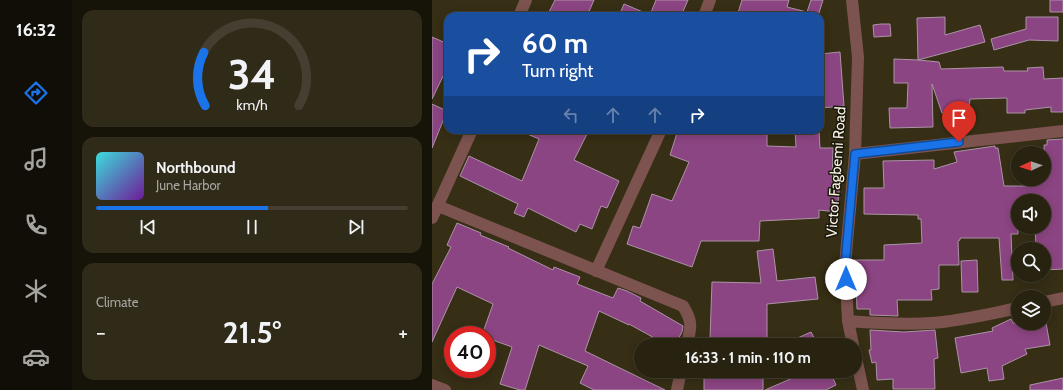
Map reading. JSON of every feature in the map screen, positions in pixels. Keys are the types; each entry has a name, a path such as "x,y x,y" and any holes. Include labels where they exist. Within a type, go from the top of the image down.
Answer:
{"street":[{"path":"521,12 526,0"},
{"path":"706,12 710,0"},
{"name":"Victor Fagbemi Road","path":"852,0 858,57 855,154 845,265 848,321 852,338"},
{"path":"855,154 1063,131"},
{"path":"432,218 470,134"},
{"path":"596,271 659,134"},
{"path":"438,206 683,306 690,317 691,329 689,338"},
{"path":"1051,301 1063,298"},
{"path":"848,321 893,324 930,324 1011,309"},
{"path":"677,390 680,378"},
{"path":"861,378 864,390"},
{"path":"432,385 444,390"}],"building":[{"path":"555,0 594,0 589,12 549,12"},
{"path":"656,0 688,0 683,12 651,12"},
{"path":"742,0 789,0 787,7 807,12 738,12"},
{"path":"811,0 823,0 819,12 807,12"},
{"path":"1050,0 1063,0 1063,12 1050,12"},
{"path":"624,4 643,12 621,12"},
{"path":"945,17 945,35 980,25 985,42 918,60 917,18"},
{"path":"1026,17 1058,17 1058,41 1029,40 994,50 991,39 1026,29"},
{"path":"890,24 891,36 874,37 873,25"},
{"path":"432,37 444,42 444,74 432,99"},
{"path":"840,52 844,106 824,108 824,54"},
{"path":"894,59 939,62 941,69 1003,67 1004,71 1028,71 1027,68 1043,67 1044,79 1063,78 1063,112 1051,112 1051,107 1025,110 1025,113 1007,113 1007,98 970,99 968,115 942,113 932,84 933,127 890,128 889,108 907,108 908,83 894,83"},
{"path":"432,104 444,110 444,118 432,148"},
{"path":"527,134 587,134 574,160 619,181 607,208 601,206 592,229 580,224 576,232 528,208 524,217 514,213 518,204 460,176 469,156 522,181 539,139"},
{"path":"677,134 767,134 767,146 796,147 795,134 819,134 820,148 833,148 832,181 840,182 837,212 819,210 819,218 760,221 759,241 701,241 692,267 627,244 633,226 640,228 652,194 672,201 689,162 670,155"},
{"path":"1063,139 1063,269 1051,270 1051,242 1036,242 1035,234 1051,234 1051,194 1011,194 1011,280 1002,280 999,238 960,238 958,241 959,265 939,265 939,289 931,290 932,300 897,300 898,316 870,315 870,309 857,309 856,281 854,281 854,260 884,260 884,245 922,243 921,219 918,219 918,215 864,214 864,188 884,188 883,161 934,160 934,169 957,162 954,152 995,146 995,148 998,148 1004,186 1051,186 1051,146 1044,146 1047,145 1047,140"},
{"path":"457,223 481,233 480,235 509,247 508,248 553,270 554,267 580,277 577,284 613,298 618,288 641,298 640,301 683,326 679,338 654,338 629,324 599,311 585,351 634,375 634,378 640,378 665,390 594,390 580,383 588,366 539,345 525,390 500,384 512,347 496,341 496,326 485,326 493,304 457,287 432,342 432,284 451,247 447,245"},
{"path":"773,249 777,281 815,277 818,299 767,304 767,338 710,338 712,282 761,283 757,251"},
{"path":"977,260 978,292 962,292 961,261"},
{"path":"1011,319 1011,330 1047,330 1050,345 1025,349 1027,354 1002,366 1004,379 989,381 987,368 961,373 955,338 993,331 992,328"},
{"path":"870,330 904,332 935,330 938,358 934,359 935,389 893,389 893,379 877,380 876,362 872,363 869,350 871,350"},
{"path":"811,332 814,338 798,338"},
{"path":"704,378 763,378 763,390 704,390"},
{"path":"793,378 833,378 836,385 826,390 765,390"},
{"path":"1063,378 1063,390 1030,390 1030,385"}],"route":[{"path":"846,279 845,265 855,154 959,142"}]}
